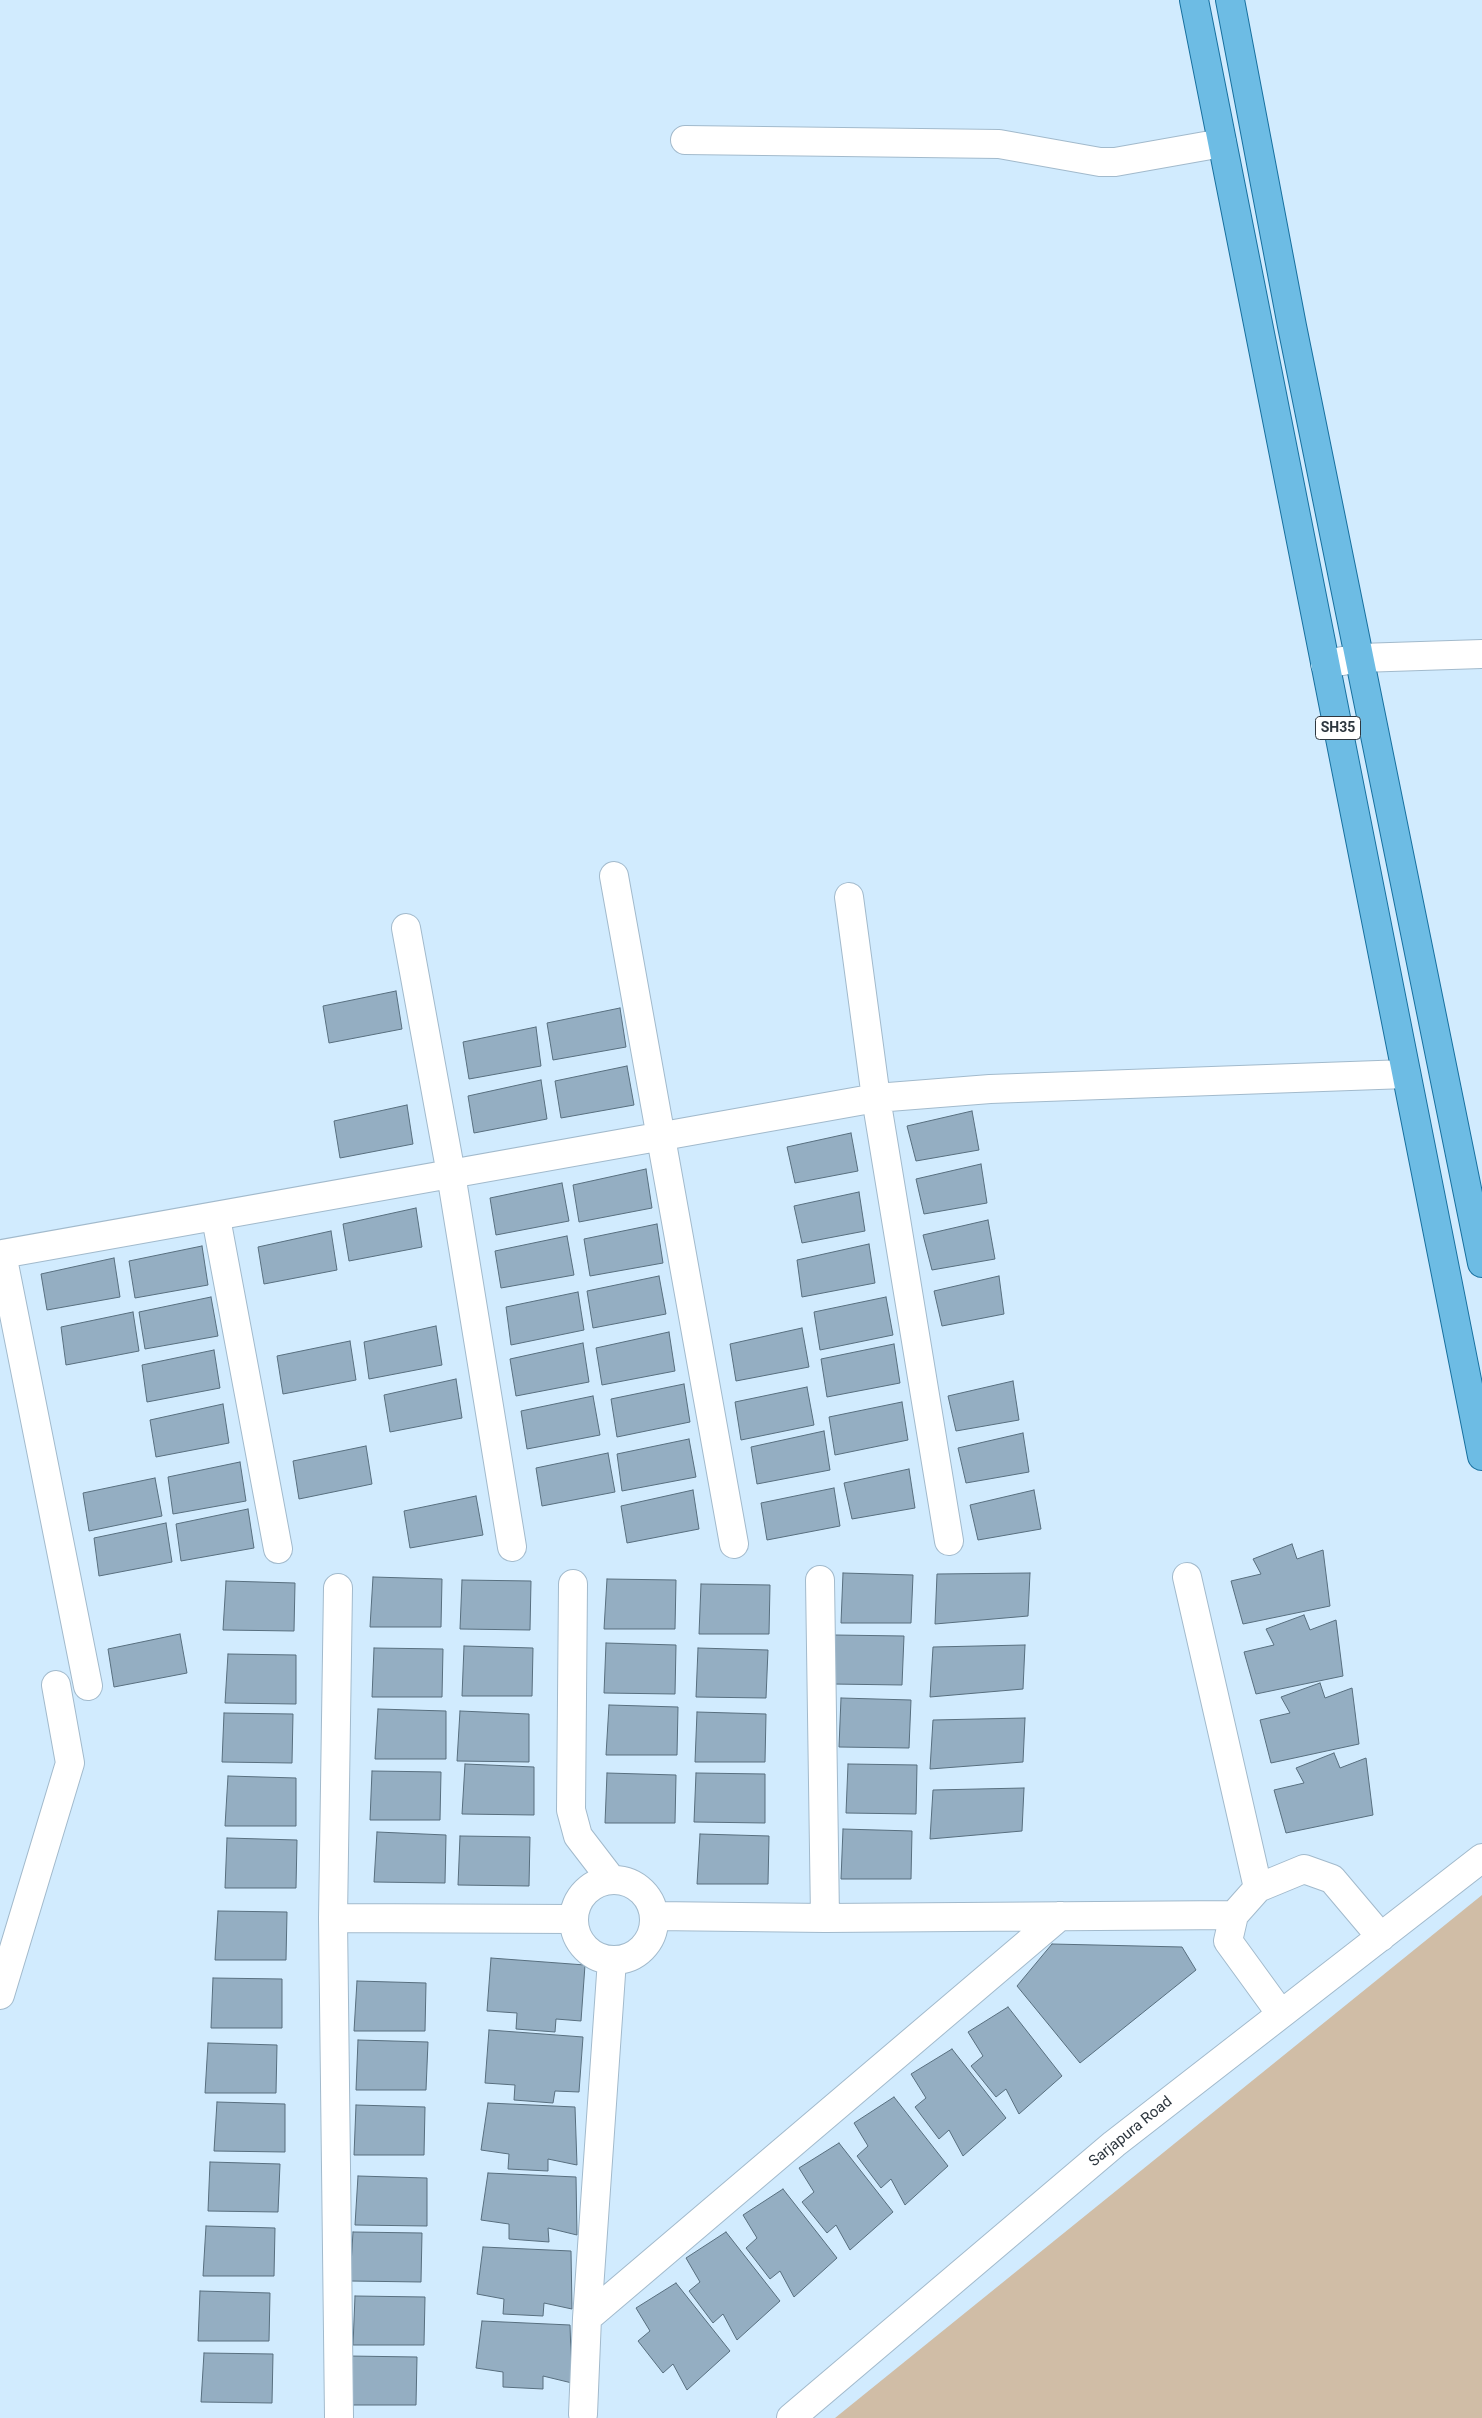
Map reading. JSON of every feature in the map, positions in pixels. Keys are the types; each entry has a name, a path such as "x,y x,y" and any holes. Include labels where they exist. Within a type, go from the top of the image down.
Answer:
{"main road":[{"name":"SH35","path":"1194,0 1482,1456"},
{"name":"SH35","path":"1230,0 1294,336 1482,1263"}],"street":[{"path":"685,140 999,144 1100,162 1115,162 1222,144"},
{"path":"1325,664 1360,658 1482,654"},
{"path":"614,876 734,1544"},
{"path":"849,897 876,1098 949,1541"},
{"path":"406,928 451,1174 512,1547"},
{"path":"88,1686 2,1254 216,1218 876,1098 990,1089 1406,1074"},
{"path":"216,1218 278,1549"},
{"path":"1187,1577 1258,1888"},
{"path":"820,1580 825,1918"},
{"path":"573,1584 571,1810 578,1836 611,1879"},
{"path":"338,1588 333,1918 339,2417"},
{"path":"0,1994 70,1763 56,1685"},
{"name":"Sarjapura Road","path":"791,2418 1114,2144 1482,1858"},
{"path":"1282,2014 1228,1941 1234,1915 1258,1888 1304,1869 1332,1879 1381,1937"},
{"path":"611,1879 624,1880 636,1884 652,1904 655,1916 654,1929 643,1947 626,1958 612,1960 600,1958 584,1947 575,1931 573,1919 575,1907 581,1896 600,1882 611,1879"},
{"path":"655,1916 825,1918 1234,1915"},
{"path":"586,2318 1060,1916"},
{"path":"333,1918 573,1919"},
{"path":"583,2414 586,2318 612,1960"}],"shaded area":[{"path":"1482,1895 1482,2418 835,2418"}],"building":[{"path":"396,991 402,1029 329,1043 323,1006"},
{"path":"620,1008 626,1047 553,1060 547,1023"},
{"path":"536,1027 541,1066 469,1079 463,1042"},
{"path":"627,1066 634,1105 561,1118 555,1081"},
{"path":"541,1080 547,1119 474,1133 468,1096"},
{"path":"407,1105 413,1144 340,1158 334,1121"},
{"path":"972,1111 979,1150 916,1161 907,1126"},
{"path":"851,1133 858,1171 795,1183 787,1147"},
{"path":"981,1164 987,1203 924,1214 916,1179"},
{"path":"646,1169 652,1208 579,1222 573,1185"},
{"path":"562,1183 569,1221 496,1235 490,1198"},
{"path":"859,1192 865,1231 802,1243 794,1206"},
{"path":"416,1208 422,1247 349,1261 343,1224"},
{"path":"988,1220 995,1259 932,1270 923,1235"},
{"path":"657,1224 663,1263 590,1276 584,1239"},
{"path":"331,1231 337,1270 264,1284 258,1247"},
{"path":"567,1236 574,1275 501,1288 495,1251"},
{"path":"869,1244 875,1283 802,1297 797,1260"},
{"path":"202,1246 208,1285 135,1298 129,1261"},
{"path":"114,1258 120,1297 47,1310 41,1274"},
{"path":"659,1276 666,1314 593,1328 587,1291"},
{"path":"999,1276 1004,1314 942,1326 934,1291"},
{"path":"578,1292 584,1330 511,1345 506,1307"},
{"path":"211,1297 218,1336 145,1349 139,1312"},
{"path":"886,1297 893,1335 820,1350 814,1312"},
{"path":"133,1312 139,1351 66,1365 61,1327"},
{"path":"436,1326 442,1365 369,1379 364,1342"},
{"path":"802,1328 809,1367 736,1381 730,1344"},
{"path":"669,1332 675,1371 602,1385 596,1348"},
{"path":"350,1341 356,1380 283,1394 277,1356"},
{"path":"583,1343 589,1382 516,1396 510,1359"},
{"path":"894,1344 900,1383 827,1397 821,1359"},
{"path":"214,1350 220,1388 147,1402 142,1365"},
{"path":"456,1379 462,1418 390,1432 384,1395"},
{"path":"1013,1381 1019,1420 956,1431 948,1396"},
{"path":"684,1384 690,1422 617,1437 611,1399"},
{"path":"807,1387 814,1425 741,1440 735,1402"},
{"path":"593,1396 600,1435 527,1449 521,1411"},
{"path":"902,1402 908,1440 835,1455 829,1417"},
{"path":"223,1404 229,1443 156,1457 150,1420"},
{"path":"824,1431 830,1470 757,1484 751,1447"},
{"path":"1023,1433 1029,1472 966,1483 958,1448"},
{"path":"689,1439 696,1477 622,1491 617,1454"},
{"path":"366,1446 372,1484 299,1499 293,1461"},
{"path":"608,1453 615,1492 542,1506 536,1468"},
{"path":"240,1462 246,1501 173,1514 168,1477"},
{"path":"909,1469 915,1508 852,1519 844,1483"},
{"path":"155,1478 162,1516 89,1531 83,1493"},
{"path":"834,1488 840,1526 767,1540 761,1503"},
{"path":"693,1490 699,1529 627,1543 621,1506"},
{"path":"1034,1490 1041,1529 978,1540 970,1505"},
{"path":"476,1496 483,1535 410,1548 404,1511"},
{"path":"248,1509 254,1548 181,1561 176,1524"},
{"path":"166,1523 172,1562 99,1576 94,1538"},
{"path":"1292,1544 1297,1559 1323,1550 1330,1606 1243,1624 1231,1581 1261,1574 1253,1559"},
{"path":"843,1573 913,1575 911,1623 841,1623"},
{"path":"1030,1573 1028,1616 935,1624 937,1574"},
{"path":"373,1577 442,1579 441,1627 370,1627"},
{"path":"607,1579 676,1580 675,1629 604,1629"},
{"path":"462,1580 531,1581 530,1630 460,1629"},
{"path":"226,1581 295,1583 294,1631 223,1630"},
{"path":"701,1584 770,1585 769,1634 699,1634"},
{"path":"1304,1615 1310,1630 1336,1620 1343,1676 1256,1694 1244,1652 1274,1645 1266,1629"},
{"path":"180,1634 187,1673 114,1687 108,1649"},
{"path":"834,1635 904,1636 902,1685 832,1684"},
{"path":"606,1643 676,1645 675,1694 604,1693"},
{"path":"1025,1645 1023,1689 930,1697 933,1647"},
{"path":"464,1646 533,1648 532,1696 462,1696"},
{"path":"374,1648 443,1649 442,1697 372,1697"},
{"path":"698,1648 768,1650 766,1698 696,1697"},
{"path":"228,1654 296,1655 296,1704 225,1703"},
{"path":"1320,1683 1325,1698 1352,1688 1359,1744 1271,1763 1260,1720 1290,1713 1281,1697"},
{"path":"841,1698 911,1700 909,1748 839,1747"},
{"path":"609,1705 678,1707 677,1755 606,1755"},
{"path":"378,1709 446,1711 446,1759 375,1759"},
{"path":"460,1711 529,1714 529,1762 457,1761"},
{"path":"697,1712 766,1714 765,1762 695,1762"},
{"path":"224,1713 293,1714 292,1763 222,1762"},
{"path":"1025,1718 1023,1762 930,1769 933,1720"},
{"path":"1334,1753 1340,1768 1366,1758 1373,1815 1286,1833 1274,1790 1304,1783 1296,1768"},
{"path":"465,1764 534,1767 534,1815 462,1814"},
{"path":"848,1764 917,1765 916,1814 846,1813"},
{"path":"372,1771 441,1772 440,1820 370,1820"},
{"path":"607,1773 676,1775 675,1823 605,1823"},
{"path":"696,1773 765,1774 765,1823 694,1822"},
{"path":"228,1776 296,1778 296,1826 225,1826"},
{"path":"1024,1788 1022,1831 930,1839 933,1790"},
{"path":"843,1829 912,1831 911,1879 841,1879"},
{"path":"377,1832 446,1835 445,1883 374,1882"},
{"path":"700,1834 769,1836 768,1884 697,1884"},
{"path":"460,1836 530,1837 529,1886 458,1885"},
{"path":"227,1838 297,1840 296,1888 225,1888"},
{"path":"218,1911 287,1912 286,1960 215,1960"},
{"path":"1052,1944 1182,1947 1196,1970 1080,2063 1017,1986"},
{"path":"491,1958 585,1965 581,2021 556,2019 555,2032 516,2029 517,2013 487,2011"},
{"path":"213,1978 282,1979 282,2028 211,2028"},
{"path":"357,1981 426,1983 425,2031 354,2031"},
{"path":"1008,2007 1062,2076 1019,2114 1006,2089 996,2097 971,2066 983,2056 968,2032"},
{"path":"489,2030 583,2037 579,2092 555,2091 553,2103 514,2100 515,2085 485,2083"},
{"path":"358,2040 428,2042 426,2090 356,2090"},
{"path":"208,2043 277,2045 276,2093 205,2093"},
{"path":"952,2049 1006,2118 963,2156 949,2130 939,2139 915,2107 926,2098 911,2074"},
{"path":"894,2097 948,2166 905,2205 891,2179 881,2188 857,2156 868,2146 854,2123"},
{"path":"217,2102 285,2104 285,2152 214,2151"},
{"path":"488,2103 575,2107 577,2165 548,2159 548,2171 508,2169 509,2154 481,2150"},
{"path":"356,2105 425,2107 424,2155 354,2155"},
{"path":"839,2143 893,2212 850,2250 836,2225 827,2233 802,2202 814,2192 799,2168"},
{"path":"210,2162 280,2164 278,2212 208,2211"},
{"path":"488,2173 576,2177 577,2235 548,2228 549,2242 509,2239 509,2224 481,2220"},
{"path":"358,2176 427,2178 427,2226 355,2225"},
{"path":"783,2189 837,2258 794,2297 780,2271 770,2279 746,2248 757,2238 743,2215"},
{"path":"206,2226 275,2228 274,2276 203,2276"},
{"path":"353,2232 422,2233 421,2282 350,2281"},
{"path":"726,2232 780,2301 737,2340 723,2314 713,2323 689,2291 700,2282 686,2258"},
{"path":"483,2247 571,2251 572,2309 544,2303 543,2316 503,2314 504,2299 477,2294"},
{"path":"676,2283 730,2351 687,2390 673,2364 663,2373 638,2341 650,2331 636,2308"},
{"path":"200,2291 270,2293 269,2341 198,2341"},
{"path":"355,2296 425,2297 424,2345 353,2345"},
{"path":"482,2321 570,2325 572,2383 543,2376 543,2389 503,2387 503,2372 476,2368"},
{"path":"204,2353 273,2354 272,2403 201,2402"},
{"path":"348,2356 417,2357 416,2405 346,2405"}]}
